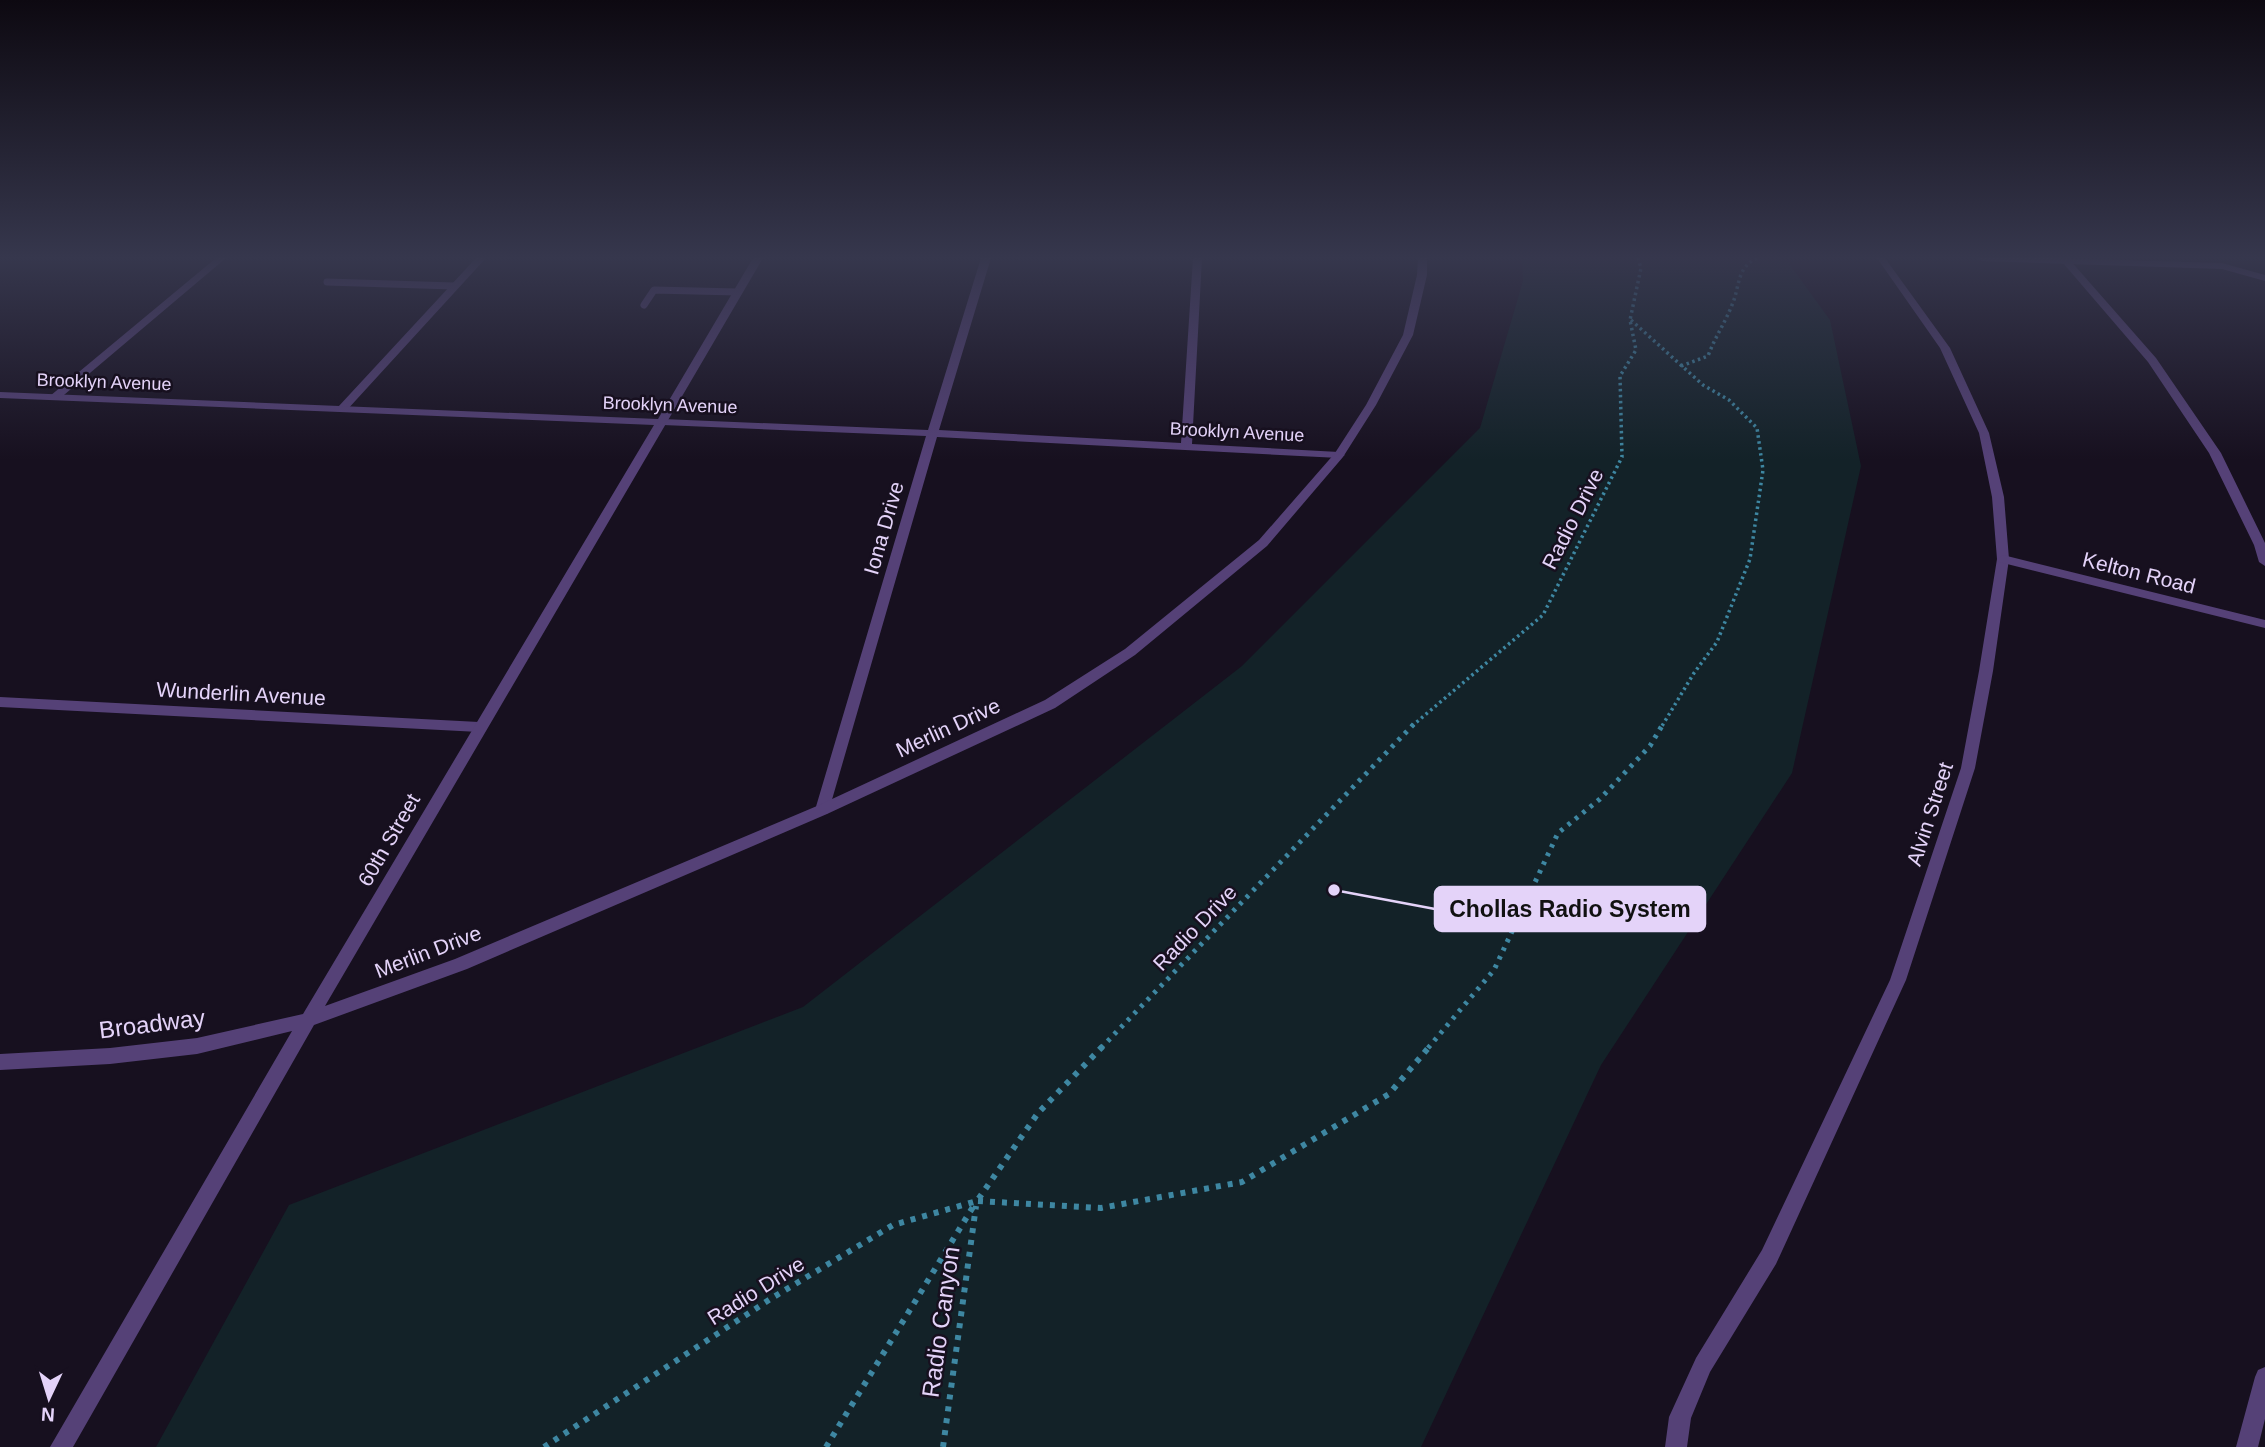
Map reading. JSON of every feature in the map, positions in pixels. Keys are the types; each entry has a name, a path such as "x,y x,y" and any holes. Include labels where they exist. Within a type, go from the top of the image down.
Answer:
{"street":[{"path":"54,398 140,326"},
{"path":"342,409 418,326"},
{"name":"60th Street","path":"61,1447 307,1020 718,326"},
{"name":"Iona Drive","path":"822,810 965,326"},
{"path":"1186,446 1194,326"},
{"name":"Merlin Drive","path":"307,1020 461,964 822,810 1050,704 1130,652 1262,543 1339,455 1371,405 1408,335 1410,326"},
{"name":"Alvin Street","path":"1676,1447 1680,1417 1703,1365 1769,1258 1898,980 1968,768 2003,559 1998,498 1984,433 1945,348 1929,326"},
{"path":"2122,326 2152,360 2215,453 2260,545 2265,562"},
{"name":"Brooklyn Avenue","path":"0,396 663,422 1339,455"},
{"name":"Kelton Road","path":"2003,559 2265,624"},
{"name":"Wunderlin Avenue","path":"0,702 480,727"},
{"name":"Broadway","path":"0,1062 110,1056 197,1046 307,1020"},
{"path":"2247,1447 2265,1377"}],"path":[{"name":"Radio Drive","path":"544,1447 772,1298 893,1225 977,1201 1038,1113 1407,730 1543,615 1622,457 1620,376 1636,349 1631,326"},
{"path":"826,1447 977,1201 1101,1209 1242,1182 1389,1094 1494,970 1558,833 1600,799 1650,746 1694,673 1717,642 1750,559 1763,470 1757,428 1729,400 1703,385 1636,326"},
{"path":"1681,366 1709,356 1720,326"},
{"name":"Radio Canyon","path":"943,1447 977,1201"}],"shaded area":[{"path":"1510,326 1831,326 1861,466 1792,773 1601,1065 1421,1447 156,1447 289,1205 803,1007 1242,666 1480,428"}],"place":[{"name":"Chollas Radio System","path":"1334,890"}]}
